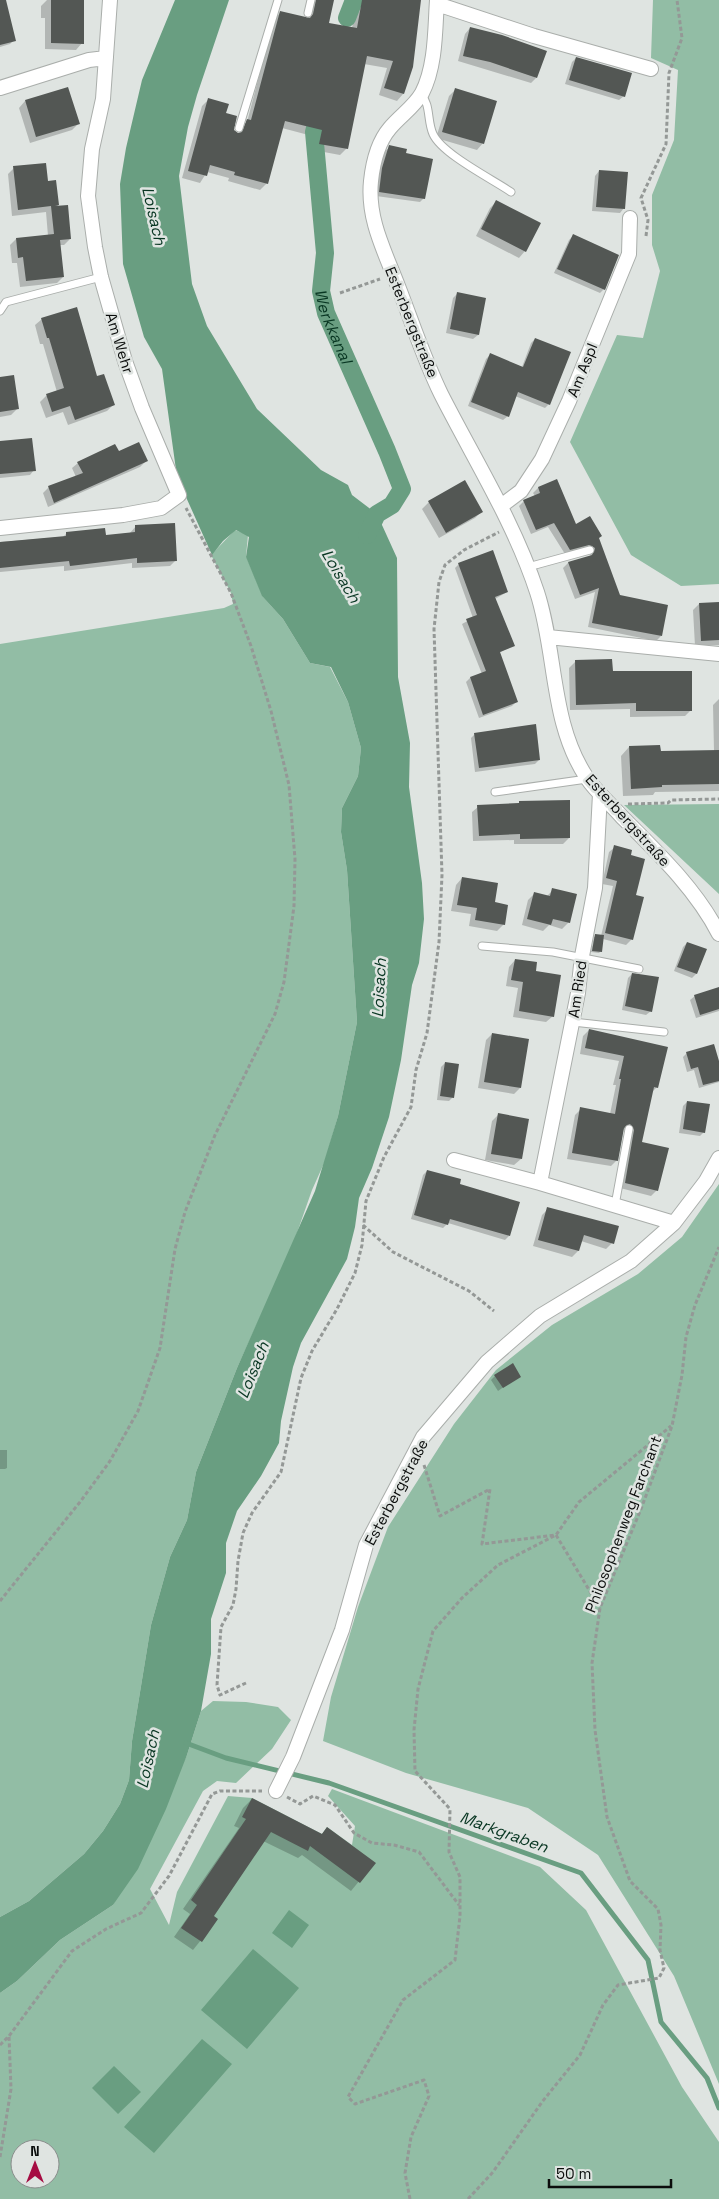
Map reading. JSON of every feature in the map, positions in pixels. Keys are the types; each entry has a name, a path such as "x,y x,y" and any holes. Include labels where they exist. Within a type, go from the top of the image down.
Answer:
{"street":[{"name":"Am Wehr","path":"110,0 103,99 92,149 88,196 101,277 125,361 142,408 179,495"},
{"name":"Esterbergstraße","path":"651,69 534,36 437,2 431,63 421,94 410,109 391,126 380,142 371,181 372,207 377,236 440,391 501,506 538,594 548,637 560,714 570,747 587,779 667,862 712,919 719,934"},
{"path":"0,88 89,60 106,58"},
{"name":"Am Aspl","path":"501,506 521,491 542,459 569,401 630,254 630,218"},
{"path":"0,528 123,515 161,508 179,495"},
{"path":"548,637 719,654"},
{"name":"Am Ried","path":"540,1183 578,993 605,799"},
{"name":"Esterbergstraße","path":"276,1791 292,1757 342,1630 366,1545 423,1437 487,1362 540,1316 631,1261 674,1223 706,1181 719,1158"},
{"path":"454,1160 540,1183 674,1223"}],"lane":[{"path":"239,128 278,0"},
{"path":"308,13 310,0"},
{"path":"421,94 426,99 433,135 441,147 511,192"},
{"path":"0,311 6,302 101,277"},
{"path":"528,567 590,550"},
{"path":"495,792 587,779"},
{"path":"482,946 582,956 639,969"},
{"path":"572,1022 664,1032"},
{"path":"615,1205 629,1128"}],"path":[{"path":"630,245 644,251 648,220 641,198 666,144 669,74 682,38 677,0"},
{"path":"340,293 394,274"},
{"path":"0,1601 105,1468 138,1411 160,1348 175,1249 185,1212 215,1135 275,1014 284,982 294,906 296,859 289,785 271,711 232,593 179,495"},
{"path":"246,1683 220,1695 217,1685 221,1626 233,1605 238,1561 244,1533 252,1513 281,1472 301,1378 312,1351 337,1309 355,1273 362,1245 366,1201 384,1157 411,1107 416,1070 427,1033 440,942 442,875 434,629 439,582 445,566 464,550 510,526"},
{"path":"605,799 668,803 671,800 719,798"},
{"path":"363,1225 393,1252 469,1290 494,1311"},
{"name":"Philosophenweg Farchant","path":"468,2199 493,2172 542,2102 580,2056 603,2006 618,1985 659,1978 664,1968 660,1950 661,1925 658,1909 630,1881 607,1817 595,1730 592,1663 600,1608 641,1509 672,1426 682,1375 686,1337 695,1305 719,1247"},
{"path":"410,2199 405,2173 411,2137 429,2096 424,2080 355,2104 348,2097 403,2000 455,1960 460,1916 460,1877 449,1852 450,1808 415,1771 414,1730 418,1689 433,1631 462,1598 498,1565 556,1535 579,1502 672,1426"},
{"path":"410,1463 423,1460 440,1516 490,1489 482,1544 556,1535"},
{"path":"556,1535 600,1608"},
{"path":"0,2044 9,2036 72,1951 99,1933 141,1913 169,1876 212,1794 220,1791 276,1791 300,1804 313,1796 336,1805 354,1833 372,1843 394,1845 420,1852 459,1905"},
{"path":"0,2156 12,2089 9,2036"}],"shaded area":[{"path":"653,0 719,0 719,584 681,586 631,555 570,442 617,335 643,338 660,271 652,245 652,195 674,140 678,70 651,58"},
{"path":"235,530 248,535 246,556 263,597 283,619 310,663 330,667 348,702 361,748 358,776 342,808 341,832 347,870 357,1022 338,1116 325,1161 312,1190 292,1247 237,1368 196,1472 187,1520 170,1557 151,1625 132,1741 129,1780 120,1804 103,1831 84,1854 29,1901 0,1917 0,644 224,608 233,604 231,593 211,555"},
{"path":"719,804 719,894 624,805"},
{"path":"719,1184 719,2084 674,1976 598,1855 528,1808 406,1773 323,1741 331,1697 358,1607 388,1527 454,1424 496,1370 552,1325 638,1274 682,1237"},
{"path":"213,1701 246,1702 278,1707 291,1720 272,1749 236,1783 217,1781 203,1791 150,1889 169,1925 177,1892 228,1796 252,1798 322,1834 327,1827 352,1845 355,1826 328,1796 332,1789 540,1867 586,1910 682,2087 719,2142 719,2199 0,2199 0,1993 17,1981 60,1940 113,1905 187,1755 201,1711"}],"water":[{"name":"Loisach","path":"175,0 229,0 197,95 188,127 179,176 192,284 207,326 257,409 321,470 348,485 352,495 377,514 397,558 398,677 410,743 409,787 422,883 424,919 419,963 412,985 401,1060 389,1117 372,1168 359,1198 355,1227 347,1259 301,1343 293,1367 281,1421 279,1443 261,1476 237,1511 226,1543 226,1573 211,1619 211,1654 201,1711 187,1755 166,1809 138,1869 113,1905 60,1940 17,1981 0,1993 0,1917 29,1901 84,1854 103,1831 120,1804 129,1780 132,1741 151,1625 170,1557 187,1520 196,1472 237,1368 315,1191 338,1116 357,1022 347,870 341,832 342,808 358,776 361,748 348,702 331,667 310,663 283,619 262,596 246,557 249,537 236,530 223,541 212,555 177,477 162,369 144,337 123,264 120,184 126,148 142,80"},
{"path":"289,1910 309,1925 292,1948 272,1933"},
{"path":"253,1949 299,1988 247,2049 201,2010"},
{"path":"202,2039 232,2064 154,2153 124,2127"},
{"path":"114,2066 141,2092 118,2114 92,2088"}],"building":[{"path":"0,0 6,0 16,41 0,45"},
{"path":"51,0 84,0 84,44 51,43"},
{"path":"316,0 334,0 329,23 357,28 362,0 421,0 413,67 404,94 384,88 393,61 367,56 348,149 319,144 322,130 285,121 268,184 234,175 235,172 210,165 207,176 188,171 208,98 229,104 226,113 237,116 234,130 238,133 242,132 247,119 251,120 280,11 310,18 313,14"},
{"path":"470,27 502,35 547,51 537,78 490,62 463,56"},
{"path":"576,57 632,73 625,97 569,80"},
{"path":"68,87 80,124 36,137 25,100"},
{"path":"455,88 497,101 484,144 442,132"},
{"path":"389,145 407,149 406,153 433,159 425,199 379,192 382,168"},
{"path":"46,163 48,181 56,180 59,205 55,206 68,205 71,239 60,240 64,277 26,281 23,257 18,258 16,238 54,234 51,206 18,210 13,166"},
{"path":"599,170 628,172 625,209 596,207"},
{"path":"496,200 541,223 526,252 481,229"},
{"path":"573,234 619,255 605,290 557,269"},
{"path":"457,292 486,298 479,335 450,329"},
{"path":"77,307 97,376 104,374 115,405 75,420 70,406 52,412 46,394 64,388 41,318"},
{"path":"535,338 571,352 550,405 518,392 509,417 471,402 490,353 523,367"},
{"path":"14,375 19,409 0,412 0,377"},
{"path":"32,438 36,471 0,474 0,441"},
{"path":"139,442 148,461 54,503 48,486 83,473 77,462 115,444 119,451"},
{"path":"557,479 576,524 590,516 602,536 599,538 620,595 668,605 662,636 592,623 599,588 580,595 568,562 592,555 595,548 589,545 570,550 554,523 536,530 523,500 540,493 538,487"},
{"path":"465,480 483,512 446,533 428,501"},
{"path":"175,523 177,561 137,563 137,558 70,566 69,561 0,568 0,542 66,536 66,532 105,528 106,535 135,532 135,525"},
{"path":"493,550 508,592 495,597 515,646 500,652 518,702 483,715 470,677 486,671 466,619 477,615 458,563"},
{"path":"719,602 719,640 701,641 699,603"},
{"path":"612,659 613,671 692,671 692,711 636,711 636,703 576,705 575,660"},
{"path":"536,724 540,760 479,768 474,733"},
{"path":"660,745 661,751 719,750 719,784 662,785 662,787 631,789 629,746"},
{"path":"570,800 570,838 520,839 520,834 479,836 477,805 519,803 519,801"},
{"path":"614,845 632,850 631,855 645,859 636,895 644,897 633,940 605,933 617,881 606,878"},
{"path":"462,877 498,883 495,902 508,905 505,925 475,920 477,908 457,905"},
{"path":"552,888 577,894 570,923 553,919 551,925 527,919 534,892 550,896"},
{"path":"595,934 604,935 602,952 592,951"},
{"path":"687,942 707,949 697,974 677,967"},
{"path":"515,959 537,962 536,971 561,975 554,1017 519,1011 523,982 511,980"},
{"path":"632,973 659,977 652,1012 625,1006"},
{"path":"719,987 719,1009 700,1015 694,995"},
{"path":"589,1029 668,1047 658,1088 654,1087 642,1142 669,1148 658,1191 625,1183 634,1130 630,1124 624,1128 618,1161 572,1153 580,1107 615,1114 621,1079 619,1079 624,1056 585,1048"},
{"path":"492,1033 529,1039 521,1088 484,1082"},
{"path":"714,1044 719,1061 719,1081 703,1085 698,1067 691,1069 686,1052"},
{"path":"445,1062 459,1064 454,1098 440,1096"},
{"path":"687,1101 710,1104 705,1133 683,1129"},
{"path":"498,1113 529,1119 522,1159 491,1154"},
{"path":"427,1170 461,1179 460,1184 520,1202 510,1236 450,1219 448,1225 414,1215"},
{"path":"547,1207 619,1226 614,1244 584,1235 579,1251 538,1240"},
{"path":"513,1363 521,1377 503,1388 494,1375"},
{"path":"252,1798 322,1834 327,1827 376,1863 360,1883 310,1846 308,1851 271,1832 214,1916 218,1919 202,1942 181,1928 197,1905 191,1900 246,1819 242,1817"}],"waterway":[{"path":"347,18 354,0"},
{"name":"Werkkanal","path":"321,105 314,132 325,253 321,291 326,313 402,489 392,505 377,514 367,535"},
{"name":"Markgraben","path":"186,1743 226,1758 329,1783 581,1873 648,1960 661,2022 707,2078 719,2108"}]}
